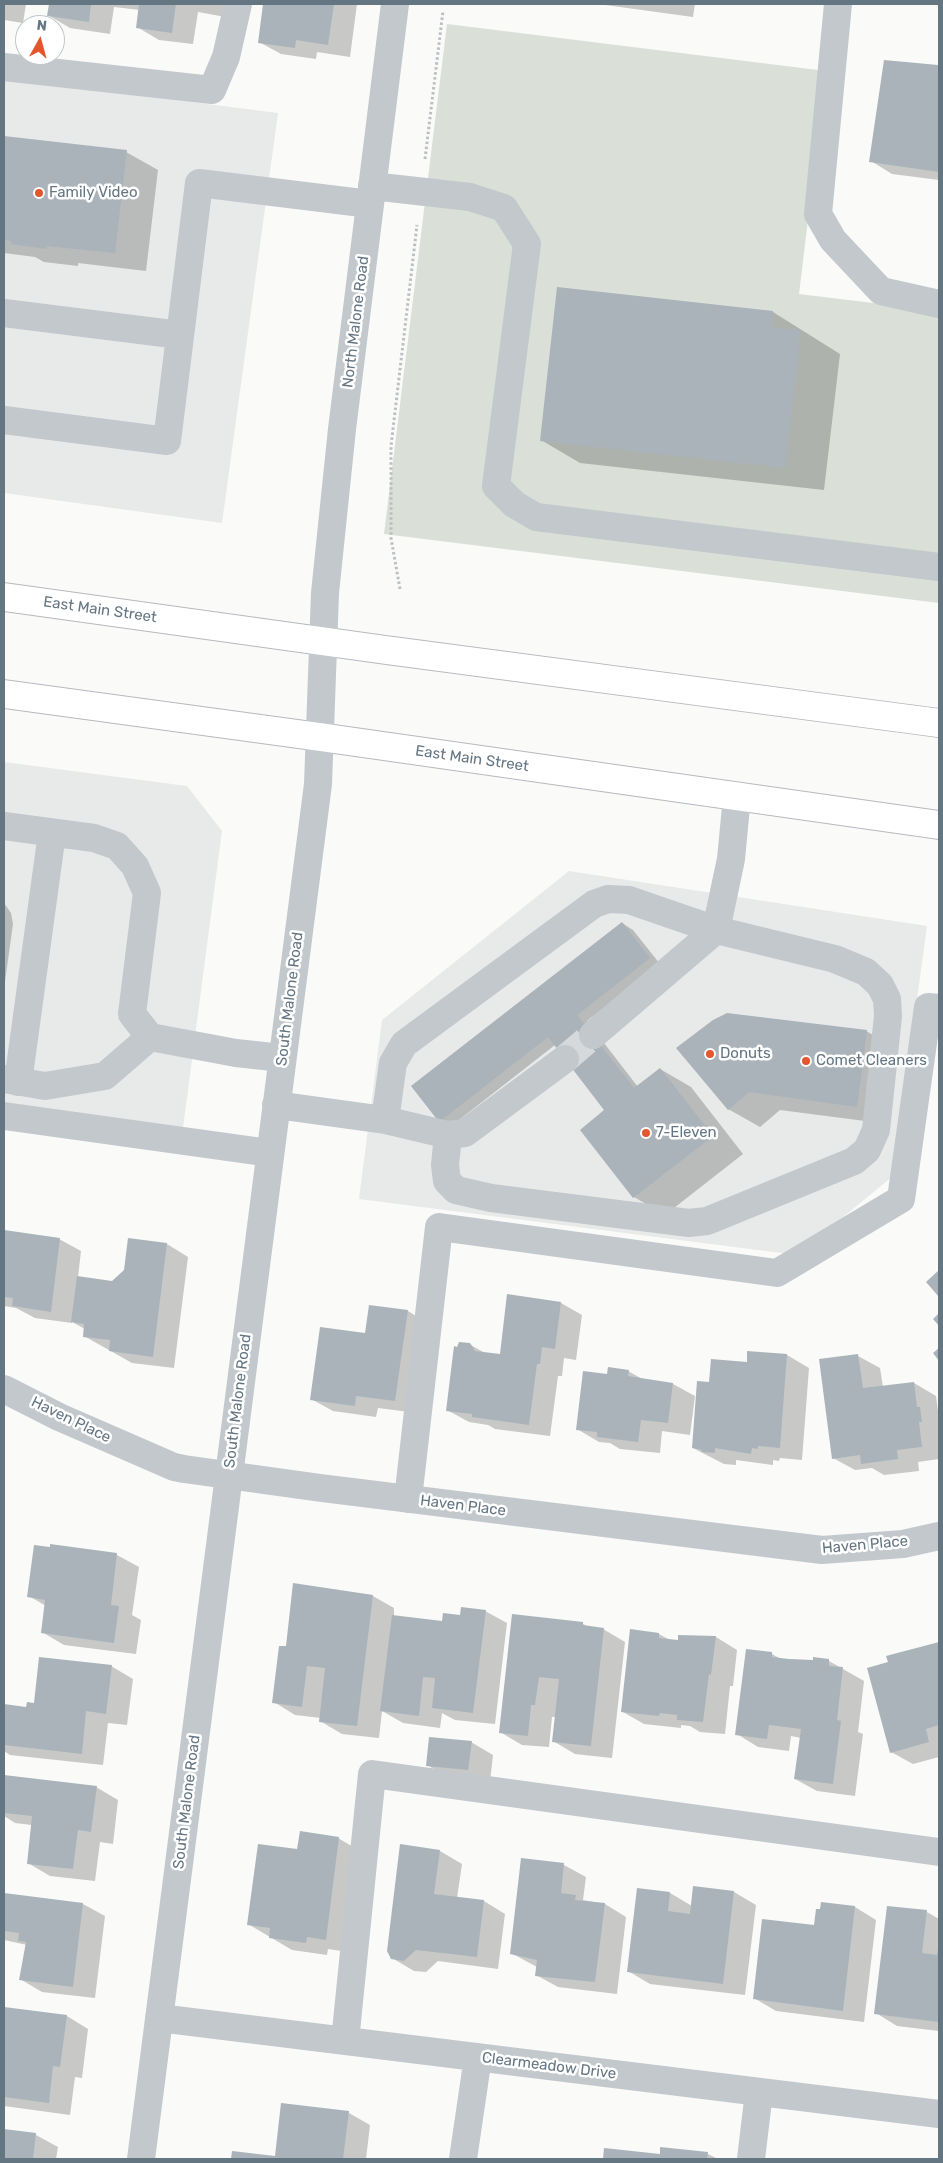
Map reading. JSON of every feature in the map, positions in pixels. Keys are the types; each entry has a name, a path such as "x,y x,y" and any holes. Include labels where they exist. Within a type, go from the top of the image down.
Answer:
{"main road":[{"name":"East Main Street","path":"4,597 939,723"},
{"name":"East Main Street","path":"4,694 939,825"}],"street":[{"path":"4,67 212,90 226,57 238,4"},
{"name":"North Malone Road","path":"324,641 325,593 342,429 395,4"},
{"path":"838,4 818,214 833,240 880,292 939,304"},
{"path":"4,420 166,441 199,183 371,195 421,191 470,198 504,208 526,244 496,486 514,504 536,517 939,567"},
{"path":"4,313 180,335"},
{"name":"South Malone Road","path":"141,2159 318,784 324,641"},
{"path":"593,1035 716,930 731,859 737,796"},
{"path":"4,826 94,838 117,846 135,866 147,893 132,1014 150,1037 282,1058"},
{"path":"52,833 11,1081 45,1086 105,1076 150,1037"},
{"path":"385,1120 394,1062 404,1044 594,904 608,899 629,900 716,930 835,959 866,972 880,985 887,999 888,1016 876,1130 867,1150 854,1161 707,1220 689,1223 490,1198 456,1190 447,1181 445,1165 448,1134"},
{"path":"408,1499 439,1228 777,1273 901,1199 928,1007 939,1008"},
{"path":"276,1105 385,1120 448,1134 465,1133 565,1059"},
{"path":"4,1116 270,1153"},
{"name":"Haven Place","path":"4,1389 15,1392 59,1417 174,1467 229,1476 822,1550 903,1544 939,1536"},
{"path":"345,2041 372,1774 939,1852"},
{"name":"Clearmeadow Drive","path":"159,2018 939,2114"},
{"path":"463,2159 478,2058"},
{"path":"751,2159 759,2092"}],"path":[{"path":"400,589 391,538 391,446 443,10"}],"shaded area":[{"path":"447,24 826,71 799,294 939,311 939,603 384,534"},
{"path":"4,78 278,113 222,523 4,493"},
{"path":"4,762 187,786 222,831 183,1128 4,1103"},
{"path":"569,871 927,926 893,1176 797,1255 359,1199 382,1020"}],"building":[{"path":"49,4 91,4 89,22 65,19 65,15 47,15"},
{"path":"139,4 176,4 172,33 136,28"},
{"path":"263,4 334,4 328,45 296,40 295,48 258,43"},
{"path":"884,60 938,65 939,172 869,162"},
{"name":"Family Video","path":"4,136 127,150 115,253 47,246 47,249 11,244 11,241 4,240"},
{"path":"557,287 773,311 771,327 801,330 785,468 540,441"},
{"name":"7-Eleven","path":"622,922 650,958 577,1015 634,1088 660,1068 713,1136 633,1198 580,1130 604,1110 548,1037 439,1122 411,1086"},
{"name":"Comet Cleaners","path":"727,1013 867,1030 857,1107 749,1092 728,1110 676,1048 713,1020"},
{"path":"4,1230 60,1238 51,1312 12,1306 13,1298 4,1297"},
{"path":"128,1238 167,1243 153,1357 109,1351 110,1340 83,1337 84,1324 71,1322 77,1276 112,1281 124,1270"},
{"path":"939,1270 939,1297 926,1282"},
{"path":"507,1294 561,1302 555,1349 542,1347 540,1364 537,1364 529,1425 472,1417 472,1414 446,1411 454,1346 457,1347 459,1342 470,1343 475,1351 500,1354"},
{"path":"369,1305 408,1310 395,1401 356,1396 355,1406 310,1400 320,1327 365,1333"},
{"path":"939,1313 939,1326 933,1319"},
{"path":"939,1348 939,1361 933,1353"},
{"path":"747,1351 787,1354 780,1448 758,1446 758,1449 752,1448 751,1454 715,1448 715,1453 701,1452 702,1450 692,1448 697,1381 709,1382 711,1359 747,1362"},
{"path":"858,1354 863,1388 914,1382 917,1407 920,1407 922,1422 919,1422 922,1447 897,1450 898,1459 861,1464 860,1455 832,1459 819,1359"},
{"path":"608,1367 629,1370 628,1376 673,1383 668,1423 641,1420 638,1442 597,1437 597,1432 576,1430 583,1371 607,1374"},
{"path":"50,1544 117,1553 111,1605 119,1606 114,1643 41,1633 45,1600 27,1597 34,1545 50,1547"},
{"path":"293,1583 373,1595 357,1726 319,1722 325,1668 307,1666 302,1707 272,1703 279,1646 286,1646"},
{"path":"461,1607 486,1610 473,1713 432,1708 435,1678 423,1677 419,1716 380,1711 392,1615 442,1621 443,1613 460,1615"},
{"path":"512,1614 583,1622 583,1625 604,1628 591,1746 552,1742 559,1679 539,1677 535,1705 531,1705 528,1736 499,1733"},
{"path":"630,1629 659,1633 659,1638 678,1640 678,1635 716,1636 703,1722 677,1720 677,1715 660,1713 659,1716 621,1712"},
{"path":"939,1642 939,1725 926,1729 929,1742 890,1753 867,1668 888,1662 886,1656"},
{"path":"746,1649 772,1652 772,1657 813,1660 813,1657 829,1659 829,1666 843,1667 837,1720 841,1721 833,1784 794,1779 801,1729 769,1725 767,1739 735,1735"},
{"path":"39,1657 112,1665 106,1714 86,1711 82,1754 4,1745 4,1704 26,1707 27,1702 34,1703"},
{"path":"429,1737 472,1741 468,1770 426,1766"},
{"path":"4,1775 97,1786 91,1832 78,1830 73,1869 27,1864 32,1816 4,1813"},
{"path":"300,1831 339,1837 326,1940 307,1937 306,1943 269,1938 270,1928 247,1925 258,1844 297,1849"},
{"path":"400,1844 440,1850 434,1894 484,1900 477,1957 416,1950 404,1961 391,1959 387,1951"},
{"path":"521,1858 564,1863 561,1893 576,1895 575,1900 605,1903 595,1982 535,1976 537,1960 510,1954"},
{"path":"693,1886 734,1891 723,1984 627,1972 637,1888 670,1892 668,1911 690,1914"},
{"path":"4,1893 83,1903 73,1987 19,1980 26,1942 18,1941 19,1933 4,1931"},
{"path":"821,1902 855,1906 843,2011 753,1999 762,1919 814,1925 816,1909 820,1909"},
{"path":"887,1906 927,1910 922,1953 937,1955 939,1943 939,2022 874,2014"},
{"path":"4,2007 67,2015 60,2067 53,2066 49,2103 4,2097"},
{"path":"281,2103 349,2111 343,2159 231,2159 232,2151 275,2156"},
{"path":"4,2129 36,2133 33,2159 4,2159"},
{"path":"660,2147 708,2152 707,2159 603,2159 604,2148 660,2154"}],"tunnel":[{"path":"565,1059 593,1035"}],"place":[{"name":"Family Video","path":"39,193"},
{"name":"Donuts","path":"710,1054"},
{"name":"Comet Cleaners","path":"806,1061"},
{"name":"7-Eleven","path":"646,1133"}]}
